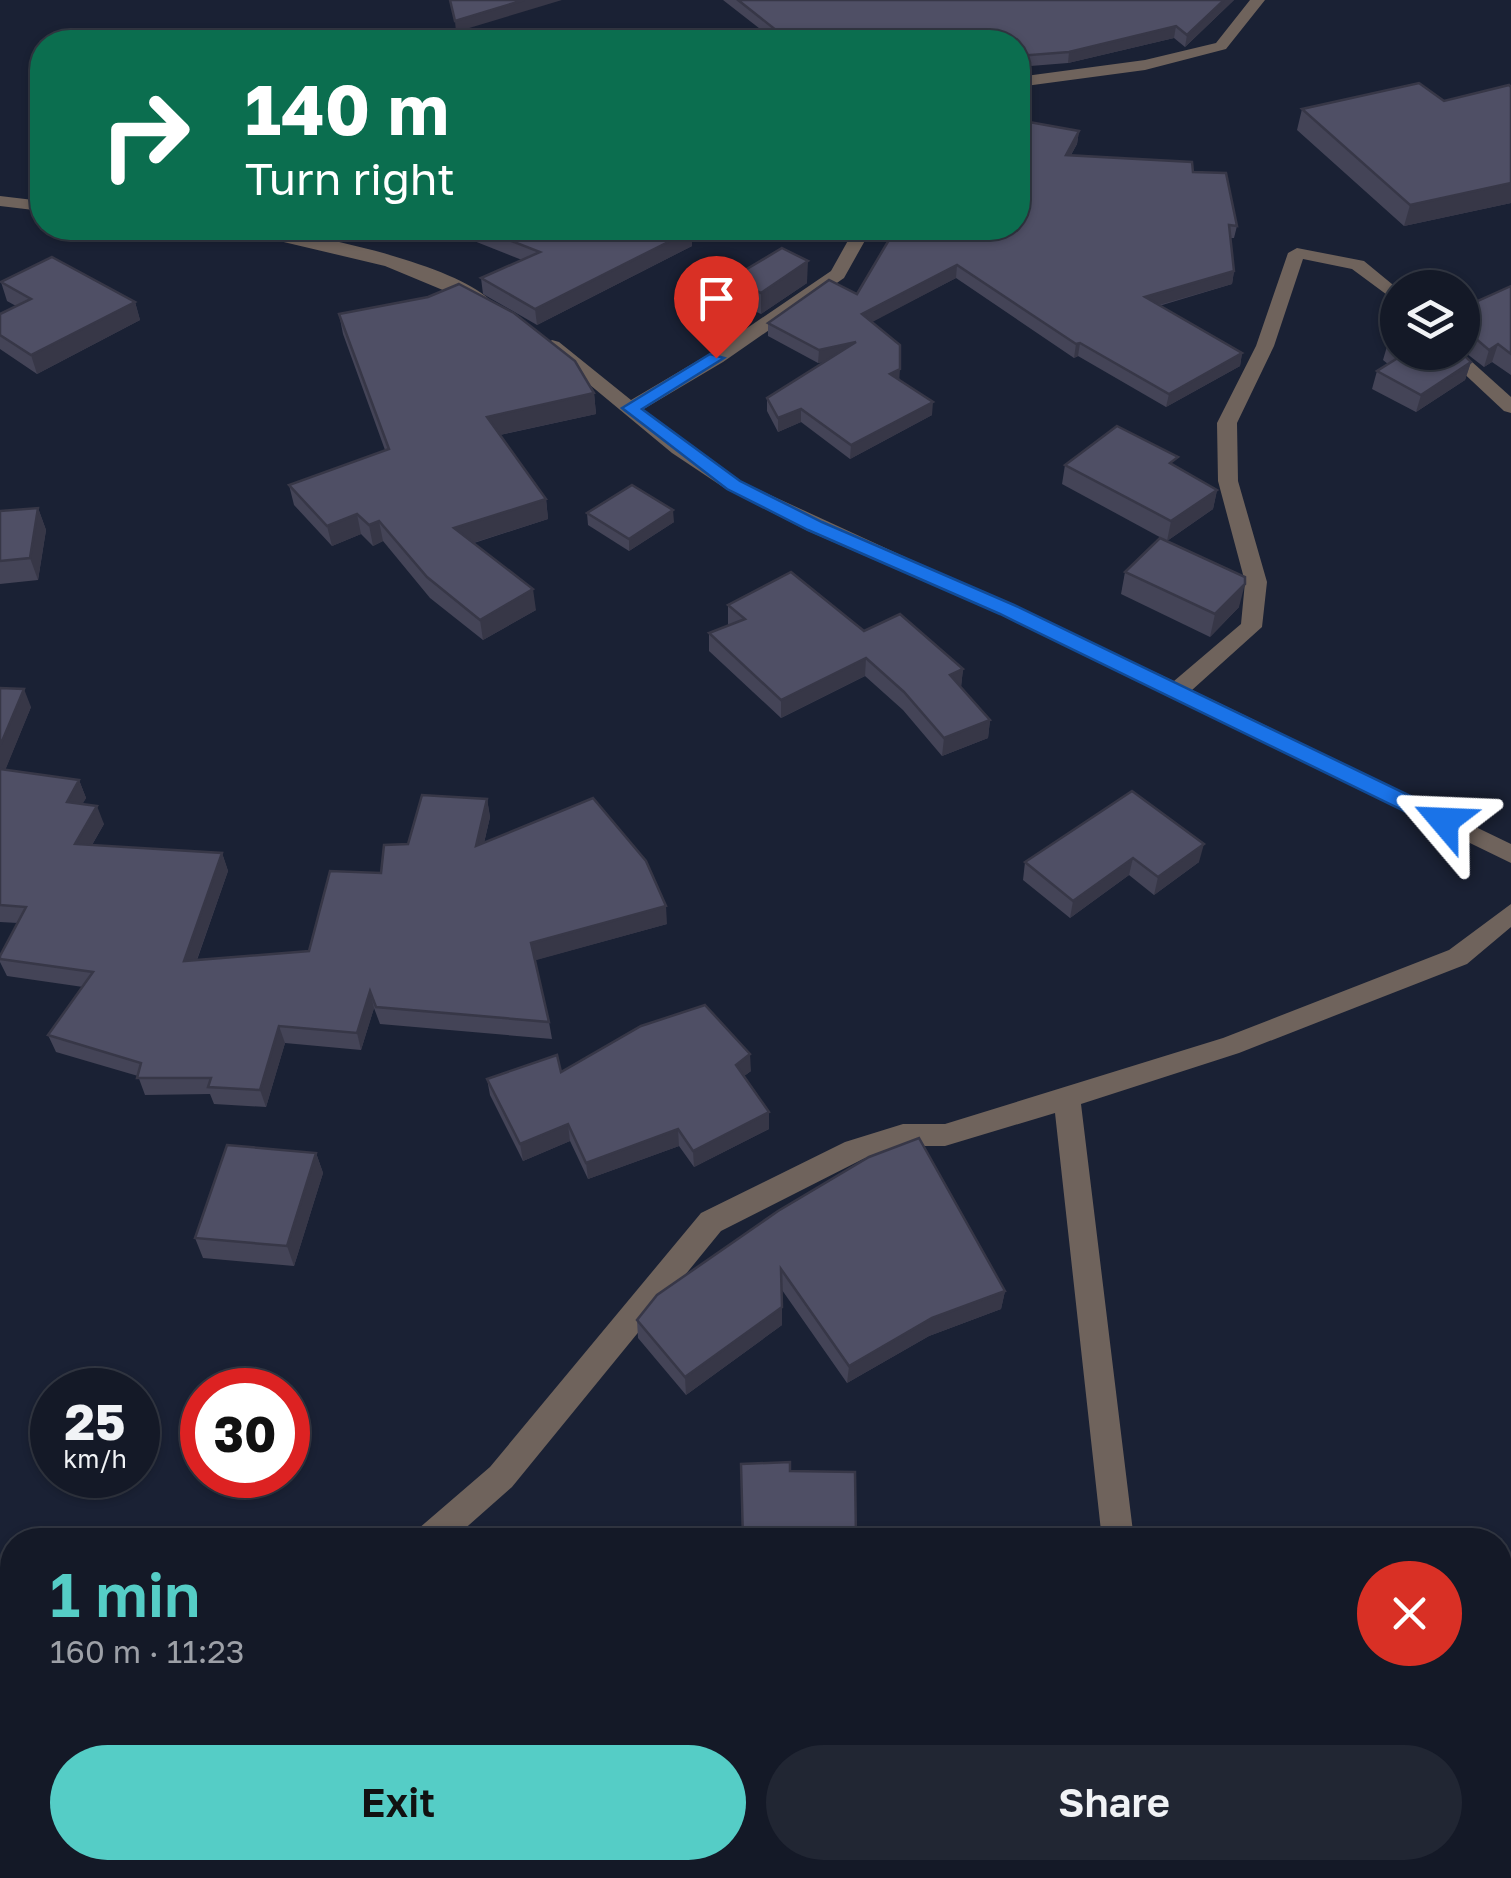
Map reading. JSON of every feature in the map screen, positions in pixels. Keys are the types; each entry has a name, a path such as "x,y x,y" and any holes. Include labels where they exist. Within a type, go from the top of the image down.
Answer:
{"street":[{"path":"1030,80 1145,65 1221,46 1258,0"},
{"path":"0,201 30,205"},
{"path":"292,240 373,257 420,272 492,306"},
{"path":"630,408 716,358 838,274 856,240"},
{"path":"1177,691 1251,627 1256,582 1228,481 1227,423 1264,346 1297,254 1358,264 1380,283"},
{"path":"537,336 733,485 1177,691 1511,854"},
{"path":"1470,370 1511,407"},
{"path":"444,1528 502,1477 711,1222 856,1150 903,1134 945,1135 1230,1046 1458,957 1511,913"},
{"path":"1066,1098 1117,1528"}],"building":[{"path":"450,0 524,0 455,21"},
{"path":"738,0 1224,0 1187,35 1176,26 1069,52 1030,55 1030,30 776,30"},
{"path":"1419,83 1444,101 1511,87 1511,183 1410,205 1302,109"},
{"path":"1030,122 1079,131 1066,155 1192,162 1193,172 1226,173 1237,226 1229,225 1234,271 1145,297 1242,353 1169,394 1076,344 957,265 862,314 900,345 900,369 890,374 933,402 851,445 801,409 778,418 767,398 856,342 819,350 768,323 829,280 857,294 889,240 1030,240"},
{"path":"509,240 672,240 535,309 481,278 540,252"},
{"path":"782,248 808,261 761,293 730,279"},
{"path":"52,257 135,302 31,355 0,335 0,314 31,299 1,282"},
{"path":"459,284 514,313 575,361 594,393 487,417 546,499 454,528 533,589 480,620 427,577 379,521 369,525 357,514 327,526 289,485 389,449 339,314 428,297"},
{"path":"1511,286 1511,354 1498,344 1489,350 1480,342 1480,300"},
{"path":"1380,369 1459,370 1421,395 1377,371"},
{"path":"1117,426 1178,457 1170,463 1217,490 1171,521 1065,465"},
{"path":"632,485 673,510 629,539 587,513"},
{"path":"38,508 30,558 0,561 0,511"},
{"path":"1160,538 1245,577 1245,584 1215,614 1125,572"},
{"path":"791,572 864,631 900,614 963,669 950,675 990,720 944,738 904,692 866,658 781,700 709,633 745,619 728,605"},
{"path":"0,688 24,689 0,746"},
{"path":"0,769 79,780 67,802 97,806 75,844 222,853 184,961 309,951 330,871 381,873 384,845 408,844 422,795 487,799 476,846 593,798 646,861 666,906 531,943 549,1022 376,1007 370,991 357,1033 279,1026 260,1090 208,1087 211,1078 137,1078 141,1063 48,1035 93,972 0,959 26,907 0,905"},
{"path":"1132,791 1204,844 1158,877 1133,858 1073,901 1025,862"},
{"path":"705,1005 750,1054 736,1065 769,1112 693,1151 678,1129 586,1163 568,1124 520,1144 487,1079 557,1055 561,1072 641,1026"},
{"path":"919,1138 1005,1291 932,1318 849,1366 781,1269 782,1307 685,1377 637,1320 657,1295 778,1211 869,1157"},
{"path":"227,1145 316,1153 287,1246 195,1238"},
{"path":"790,1462 790,1471 855,1472 856,1528 743,1528 741,1464"}],"route":[{"path":"716,358 630,408 733,485 815,526 1007,609 1444,821"}]}
